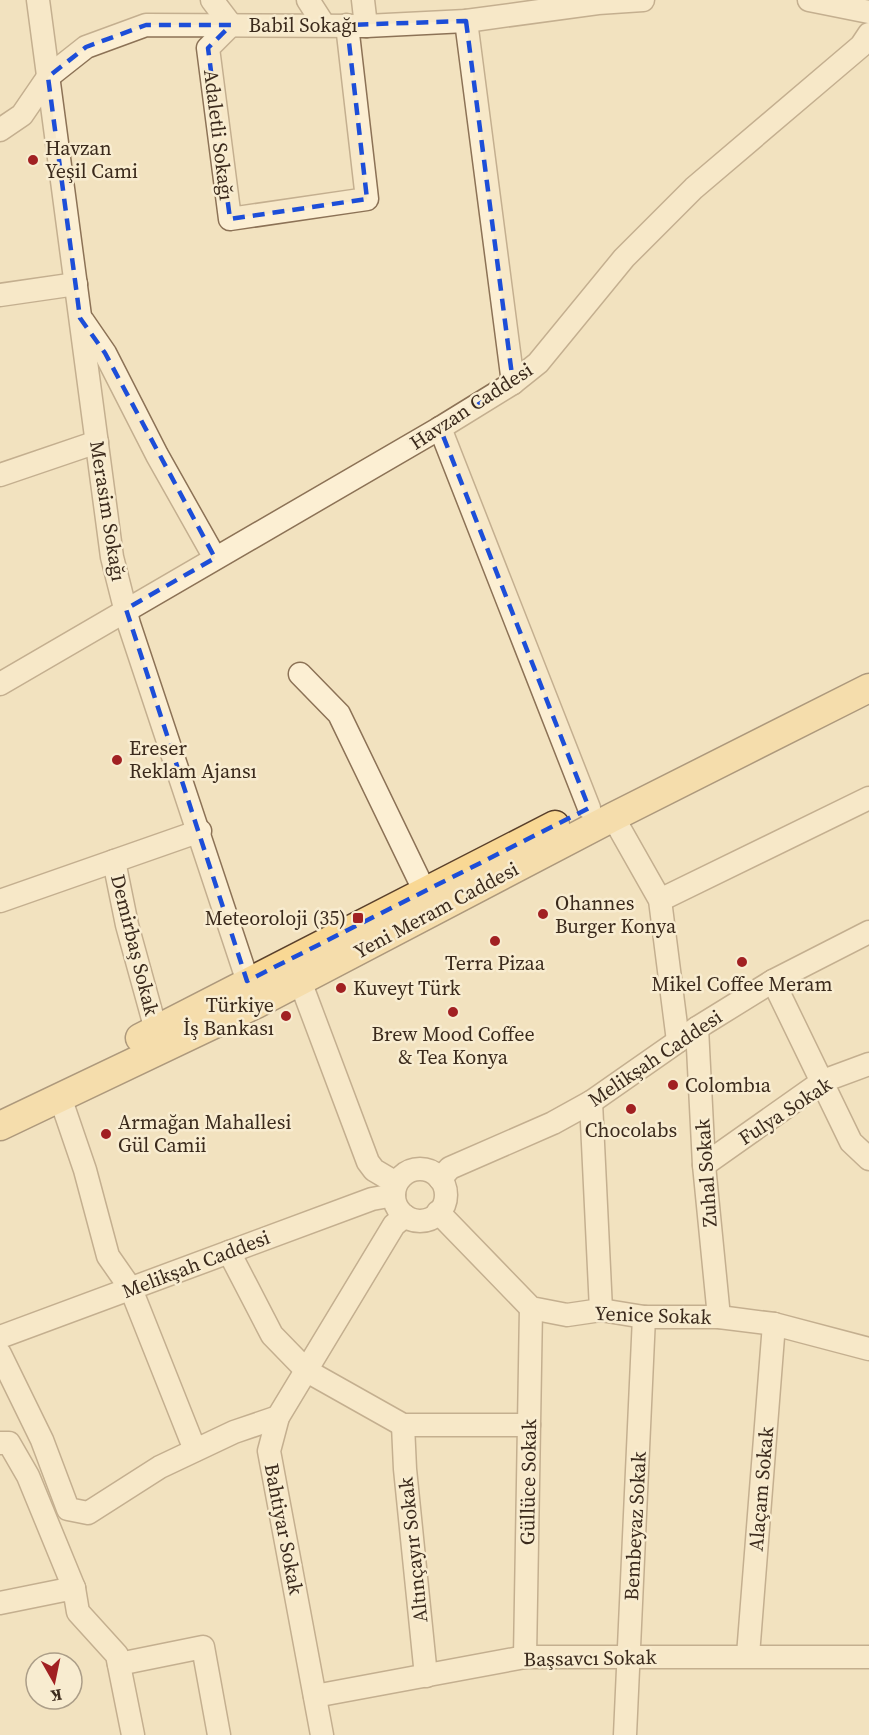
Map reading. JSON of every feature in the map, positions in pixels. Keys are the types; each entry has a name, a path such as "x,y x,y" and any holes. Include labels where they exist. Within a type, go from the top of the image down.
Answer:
{"main road":[{"name":"Yeni Meram Caddesi","path":"0,1105 156,1030 251,992 300,981 601,813 869,670"},
{"name":"Yeni Meram Caddesi","path":"0,1126 251,992 425,892 869,688"}],"street":[{"name":"Merasim Sokağı","path":"38,0 112,557 126,609 251,992"},
{"path":"212,0 231,25"},
{"path":"308,0 324,25"},
{"path":"357,25 363,0"},
{"name":"Babil Sokağı","path":"0,130 22,115 48,77 86,47 146,25 357,25 466,21 494,9 643,0"},
{"path":"809,0 869,12"},
{"path":"466,21 513,383"},
{"name":"Adaletli Sokağı","path":"231,25 208,48 230,219 367,199 357,25"},
{"name":"Havzan Caddesi","path":"0,684 440,428 513,383 538,363 624,258 694,188 861,46 869,34"},
{"path":"0,295 76,284"},
{"path":"80,318 105,353 157,455 214,558"},
{"path":"440,428 601,813 660,900 678,1041"},
{"path":"0,475 97,442"},
{"path":"300,674 339,714 425,892"},
{"path":"660,900 869,798"},
{"path":"1,898 200,831"},
{"name":"Demirbaş Sokak","path":"114,861 127,925 156,1030"},
{"name":"Melikşah Caddesi","path":"0,1337 372,1199 395,1189 402,1176 417,1169 426,1169 440,1179 450,1168 553,1123 591,1102 697,1028 773,981 869,932"},
{"path":"300,981 368,1162 395,1189 395,1203 405,1216 421,1221 438,1212 445,1201 446,1193 440,1179"},
{"path":"773,981 851,1142 869,1159"},
{"name":"Zuhal Sokak","path":"697,1028 704,1165 719,1317"},
{"name":"Fulya Sokak","path":"704,1165 823,1081 869,1064"},
{"path":"60,1096 85,1170 108,1256 131,1289 195,1450"},
{"path":"591,1102 601,1310"},
{"path":"438,1212 531,1308"},
{"name":"Bahtiyar Sokak","path":"322,1735 269,1450 278,1418 394,1225 405,1216"},
{"path":"229,1252 272,1335 307,1371 403,1425 529,1425"},
{"name":"Yenice Sokak","path":"531,1308 567,1315 601,1310 644,1317 719,1317 774,1324 869,1349"},
{"name":"Güllüce Sokak","path":"525,1657 531,1308"},
{"name":"Bembeyaz Sokak","path":"625,1735 644,1317"},
{"name":"Alaçam Sokak","path":"747,1655 774,1324"},
{"path":"0,1354 42,1440 68,1509 88,1513 160,1467 234,1432 278,1418"},
{"name":"Altınçayır Sokak","path":"403,1425 405,1469 426,1676"},
{"path":"0,1443 9,1443 28,1476 74,1588 78,1612 117,1655 133,1735"},
{"path":"0,1603 74,1588"},
{"path":"119,1664 203,1647 219,1735"},
{"name":"Başsavcı Sokak","path":"315,1696 525,1657 747,1655 869,1657"}],"highlighted area":[{"path":"466,21 513,383 440,428 589,808 247,981 126,609 215,558 105,353 80,318 48,77 86,47 146,25 231,25 208,48 230,219 367,199 347,25"}],"place":[{"name":"Havzan Yeşil Cami","path":"33,160"},
{"name":"Ereser Reklam Ajansı","path":"117,760"},
{"name":"Ohannes Burger Konya","path":"543,914"},
{"name":"Meteoroloji (35)","path":"358,918"},
{"name":"Terra Pizaa","path":"495,941"},
{"name":"Mikel Coffee Meram","path":"742,962"},
{"name":"Kuveyt Türk","path":"341,988"},
{"name":"Brew Mood Coffee & Tea Konya","path":"453,1012"},
{"name":"Türkiye İş Bankası","path":"286,1016"},
{"name":"Colombıa","path":"673,1085"},
{"name":"Chocolabs","path":"631,1109"},
{"name":"Armağan Mahallesi Gül Camii","path":"106,1134"}]}
